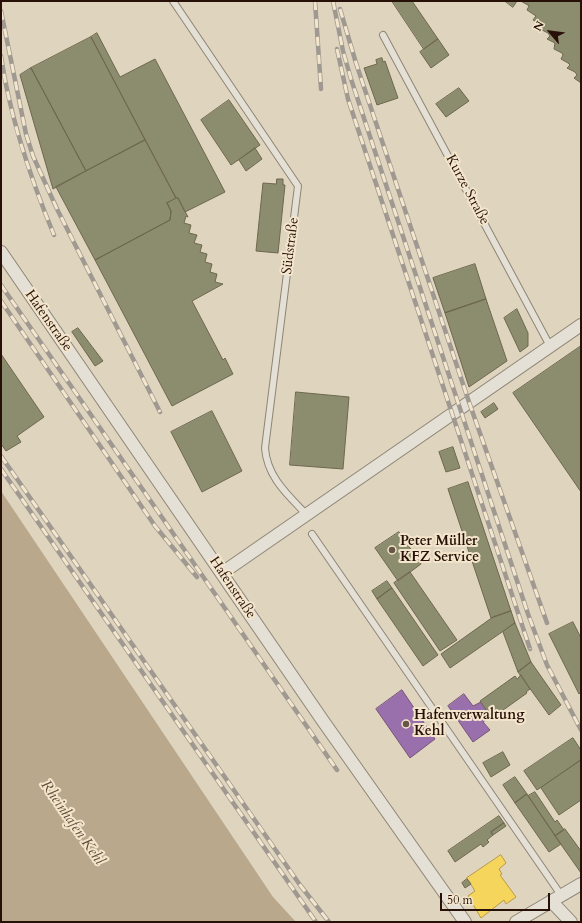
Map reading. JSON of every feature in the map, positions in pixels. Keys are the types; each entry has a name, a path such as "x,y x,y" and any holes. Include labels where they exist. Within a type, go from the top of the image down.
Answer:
{"street":[{"name":"Hafenstraße","path":"1,252 465,922"},
{"path":"222,573 581,325"},
{"path":"516,922 581,884"},
{"path":"556,898 571,922"}],"lane":[{"name":"Südstraße","path":"173,1 298,186 265,448 265,459 273,476 281,488 306,514"},
{"name":"Kurze Straße","path":"383,35 550,346"},
{"path":"312,534 556,898"}],"water":[{"name":"Rheinhafen Kehl","path":"1,491 273,897 296,922 1,922"}],"building: Logements":[{"path":"501,855 506,863 499,869 502,874 500,875 516,897 506,904 504,900 481,918 468,896 475,891 467,878"}],"building: Bureaux":[{"name":"Hafenverwaltung Kehl","path":"402,690 435,739 410,758 376,709"},
{"path":"464,694 473,706 481,702 491,716 483,722 490,730 473,742 448,706"}],"building: Industrie":[{"path":"392,1 412,1 438,39 424,49"},
{"path":"505,1 517,1 513,7"},
{"path":"521,1 581,1 581,83 574,78 577,75 575,72 567,68 570,65 561,59 563,55 562,53 554,49 555,43 547,39 550,36 548,33 540,29 541,24 533,20 536,16 527,10 529,6"},
{"path":"97,33 120,77 155,59 225,192 185,212 178,198 176,198 91,37"},
{"path":"91,37 145,140 86,171 31,68"},
{"path":"438,39 449,55 431,68 420,52"},
{"path":"382,58 383,62 385,61 398,98 377,105 364,68 377,64 376,60"},
{"path":"31,68 86,171 53,189 20,75"},
{"path":"459,88 469,101 446,117 436,104"},
{"path":"229,100 260,145 231,165 201,120"},
{"path":"145,140 176,198 167,203 171,211 170,220 95,260 56,187"},
{"path":"255,148 262,159 246,171 239,160"},
{"path":"277,179 283,179 283,185 285,185 278,253 256,251 263,183 276,184"},
{"path":"178,198 188,217 186,216 184,223 191,225 189,233 197,235 194,243 202,245 200,252 207,254 205,262 212,264 210,272 217,274 215,282 223,284 192,301 223,360 225,358 233,374 172,406 95,260 170,220 171,211 167,203"},
{"path":"475,264 486,299 445,313 433,278"},
{"path":"486,299 507,361 469,387 445,313"},
{"path":"517,309 528,333 528,346 520,352 504,318"},
{"path":"78,328 103,361 95,366 72,332"},
{"path":"581,346 581,492 513,393"},
{"path":"1,354 44,417 17,436 21,442 6,451 1,444"},
{"path":"296,392 349,397 343,469 290,465"},
{"path":"494,403 498,409 485,418 481,412"},
{"path":"212,411 242,471 202,492 171,432"},
{"path":"453,447 460,468 446,472 439,452"},
{"path":"468,482 511,611 491,618 448,489"},
{"path":"399,532 421,564 398,581 375,548"},
{"path":"410,572 457,640 440,651 394,583"},
{"path":"387,581 392,588 377,599 372,591"},
{"path":"392,588 438,655 423,666 377,599"},
{"path":"511,611 515,623 450,668 441,654 493,617"},
{"path":"573,622 581,638 581,692 579,694 549,634"},
{"path":"515,623 531,662 518,672 503,632"},
{"path":"531,662 561,705 549,715 518,672"},
{"path":"521,675 530,689 526,692 527,693 492,718 480,701 515,676 517,679"},
{"path":"573,738 581,750 581,760 537,790 524,771"},
{"path":"503,752 510,765 491,777 483,763"},
{"path":"581,760 581,800 559,815 541,788"},
{"path":"515,777 527,794 515,803 503,785"},
{"path":"535,792 555,822 557,820 564,830 555,836 528,796"},
{"path":"527,794 561,844 549,852 515,803"},
{"path":"499,816 504,823 491,832 493,835 487,840 489,842 483,847 481,844 455,862 448,851"},
{"path":"504,823 506,826 493,835 491,832"},
{"path":"565,829 581,851 581,873 555,836"},
{"path":"467,879 471,884 465,888 462,883"}],"railway":[{"path":"315,1 321,89"},
{"path":"333,1 343,51 351,79 528,614 547,665 581,730"},
{"path":"340,9 356,63 469,402 547,623"},
{"path":"1,11 26,134 33,156 57,209 160,412"},
{"path":"337,49 348,99 530,649"},
{"path":"1,56 15,125 29,169 54,235"},
{"path":"1,285 337,770"},
{"path":"1,301 155,526 197,577"},
{"path":"1,456 300,885 329,922"},
{"path":"1,469 316,922"}],"place":[{"name":"Peter Müller KFZ Service","path":"392,550"},
{"name":"Hafenverwaltung Kehl","path":"406,724"}]}
